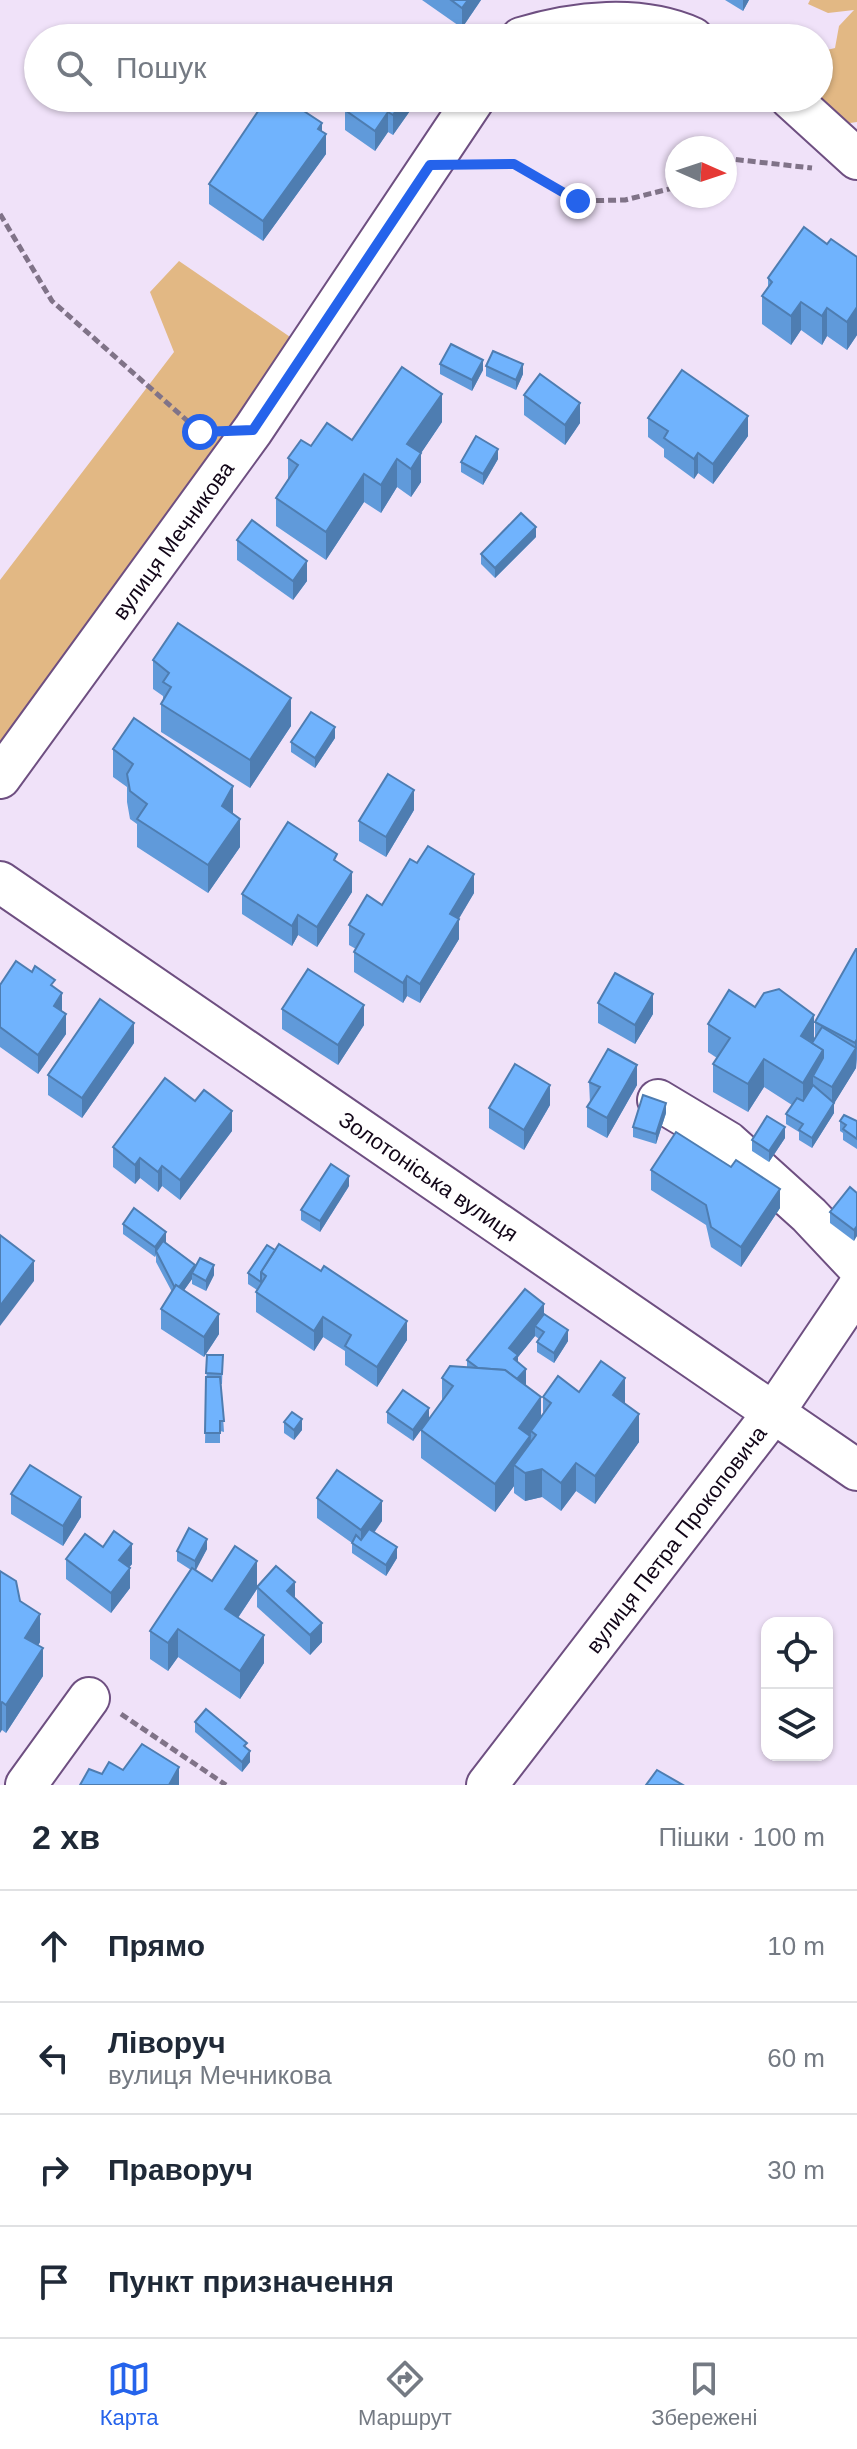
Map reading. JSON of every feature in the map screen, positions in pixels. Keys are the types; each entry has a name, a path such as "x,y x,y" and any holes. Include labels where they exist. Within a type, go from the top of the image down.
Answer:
{"street":[{"path":"525,24 541,0"},
{"path":"576,24 609,24"},
{"name":"вулиця Мечникова","path":"0,778 253,430 466,112"},
{"path":"805,112 857,159"},
{"name":"Золотоніська вулиця","path":"0,882 857,1470"},
{"path":"658,1100 696,1119 728,1142 809,1215 857,1266"},
{"name":"вулиця Петра Прокоповича","path":"487,1785 774,1412 841,1330 857,1289"},
{"path":"26,1785 89,1698"}],"path":[{"path":"737,160 815,169"},
{"path":"430,165 514,164 578,201 625,200 665,190"},
{"path":"0,214 52,301 200,432 253,430"},
{"path":"89,1698 120,1714 226,1785"}],"shaded area":[{"path":"810,0 857,0 857,122 836,125 828,112 833,112 833,48 839,26 854,10 828,13 808,4"},
{"path":"179,261 296,341 0,759 0,580 174,352 150,292"}],"building":[{"path":"451,0 468,0 462,8"},
{"path":"258,112 305,112 322,123 318,129 326,134 263,221 209,184"},
{"path":"348,112 388,112 375,131"},
{"path":"804,227 827,244 831,239 857,257 857,307 847,322 827,308 822,316 801,302 791,316 762,296 772,282 768,278"},
{"path":"451,344 483,360 472,380 440,364"},
{"path":"493,351 523,364 516,380 486,366"},
{"path":"402,367 442,394 407,444 421,453 411,469 397,459 381,485 364,474 326,532 276,498 298,465 288,458 301,440 311,446 327,423 352,440"},
{"path":"682,370 748,416 713,464 698,453 694,459 664,438 668,431 648,418"},
{"path":"540,374 580,403 565,425 524,395"},
{"path":"476,436 498,449 483,474 461,462"},
{"path":"521,513 536,527 495,568 481,554"},
{"path":"252,520 307,561 293,581 237,540"},
{"path":"178,623 291,698 250,760 161,704 171,687 163,682 169,673 153,660"},
{"path":"311,712 335,727 315,758 291,742"},
{"path":"134,718 233,786 222,806 240,819 208,865 137,819 147,804 130,791 127,774 133,764 113,749"},
{"path":"388,774 414,790 386,837 359,821"},
{"path":"288,822 337,854 334,860 352,872 317,927 298,915 292,926 242,894"},
{"path":"428,846 474,874 450,914 459,919 420,984 407,976 403,983 354,952 364,934 349,925 367,895 382,905 410,859 417,863"},
{"path":"856,949 857,1039 855,1043 815,1022"},
{"path":"16,961 32,972 35,966 55,980 51,985 62,993 54,1006 66,1014 38,1055 0,1027 0,985"},
{"path":"308,969 364,1005 338,1045 282,1009"},
{"path":"615,973 653,994 635,1025 598,1003"},
{"path":"779,989 814,1015 801,1036 823,1050 803,1083 764,1059 748,1084 713,1064 730,1038 708,1024 729,990 755,1007 764,993"},
{"path":"100,999 134,1023 82,1098 48,1075"},
{"path":"822,1027 856,1048 832,1087 813,1076 823,1058 823,1050 812,1043"},
{"path":"608,1049 637,1065 607,1118 587,1107 600,1087 589,1082"},
{"path":"515,1064 550,1085 524,1130 489,1108"},
{"path":"165,1078 195,1101 204,1090 232,1111 180,1180 162,1166 158,1172 140,1158 135,1165 113,1147"},
{"path":"813,1085 834,1103 812,1138 799,1130 803,1124 786,1114 797,1098 803,1101"},
{"path":"643,1095 666,1103 656,1134 633,1127"},
{"path":"844,1115 857,1121 857,1139 843,1129 846,1125 840,1121"},
{"path":"767,1116 785,1127 769,1151 752,1140"},
{"path":"676,1132 731,1167 736,1160 780,1189 741,1247 711,1227 706,1205 651,1170"},
{"path":"331,1164 349,1176 320,1221 301,1210"},
{"path":"850,1187 857,1193 857,1226 854,1230 830,1212"},
{"path":"134,1208 166,1232 155,1247 123,1224"},
{"path":"0,1235 34,1261 0,1306"},
{"path":"163,1241 195,1265 179,1287 176,1285 175,1288 156,1251"},
{"path":"279,1244 321,1271 324,1266 407,1321 377,1367 345,1346 351,1335 323,1317 314,1331 256,1292 266,1276 261,1272"},
{"path":"267,1245 275,1250 261,1272 261,1282 248,1273"},
{"path":"200,1258 214,1265 206,1281 192,1273"},
{"path":"176,1285 219,1314 204,1337 161,1309"},
{"path":"525,1289 544,1304 509,1348 518,1355 514,1359 526,1369 517,1379 505,1370 478,1368 467,1360"},
{"path":"544,1314 568,1330 554,1353 537,1342 544,1332 535,1326"},
{"path":"207,1355 223,1355 222,1374 206,1373"},
{"path":"601,1361 625,1378 613,1395 639,1414 595,1476 576,1463 561,1483 542,1469 525,1473 514,1465 536,1435 531,1431 551,1403 543,1397 558,1376 579,1392"},
{"path":"450,1366 505,1370 541,1397 519,1428 530,1436 495,1484 421,1430 453,1386 442,1378"},
{"path":"206,1377 220,1377 224,1421 220,1421 220,1433 205,1433"},
{"path":"403,1390 429,1408 413,1430 387,1412"},
{"path":"292,1412 302,1419 294,1430 284,1422"},
{"path":"30,1465 81,1497 63,1526 11,1494"},
{"path":"337,1470 382,1501 361,1530 317,1498"},
{"path":"189,1528 207,1539 195,1561 177,1551"},
{"path":"369,1529 397,1547 386,1565 352,1543 356,1535 361,1540"},
{"path":"114,1531 132,1544 119,1560 130,1568 111,1593 66,1559 85,1534 103,1547"},
{"path":"235,1546 257,1561 225,1609 264,1635 240,1671 178,1629 168,1643 150,1631 192,1568 212,1581"},
{"path":"276,1566 295,1582 287,1591 322,1623 310,1635 257,1587"},
{"path":"0,1571 16,1581 20,1601 40,1614 25,1638 43,1648 6,1705 0,1704"},
{"path":"206,1709 247,1743 244,1746 250,1751 242,1762 195,1722"},
{"path":"142,1744 179,1767 169,1785 80,1785 89,1769 102,1774 109,1762 123,1770"},
{"path":"657,1770 683,1785 646,1785"}],"route":[{"path":"200,432 253,430 430,165 514,164 578,201"}]}
